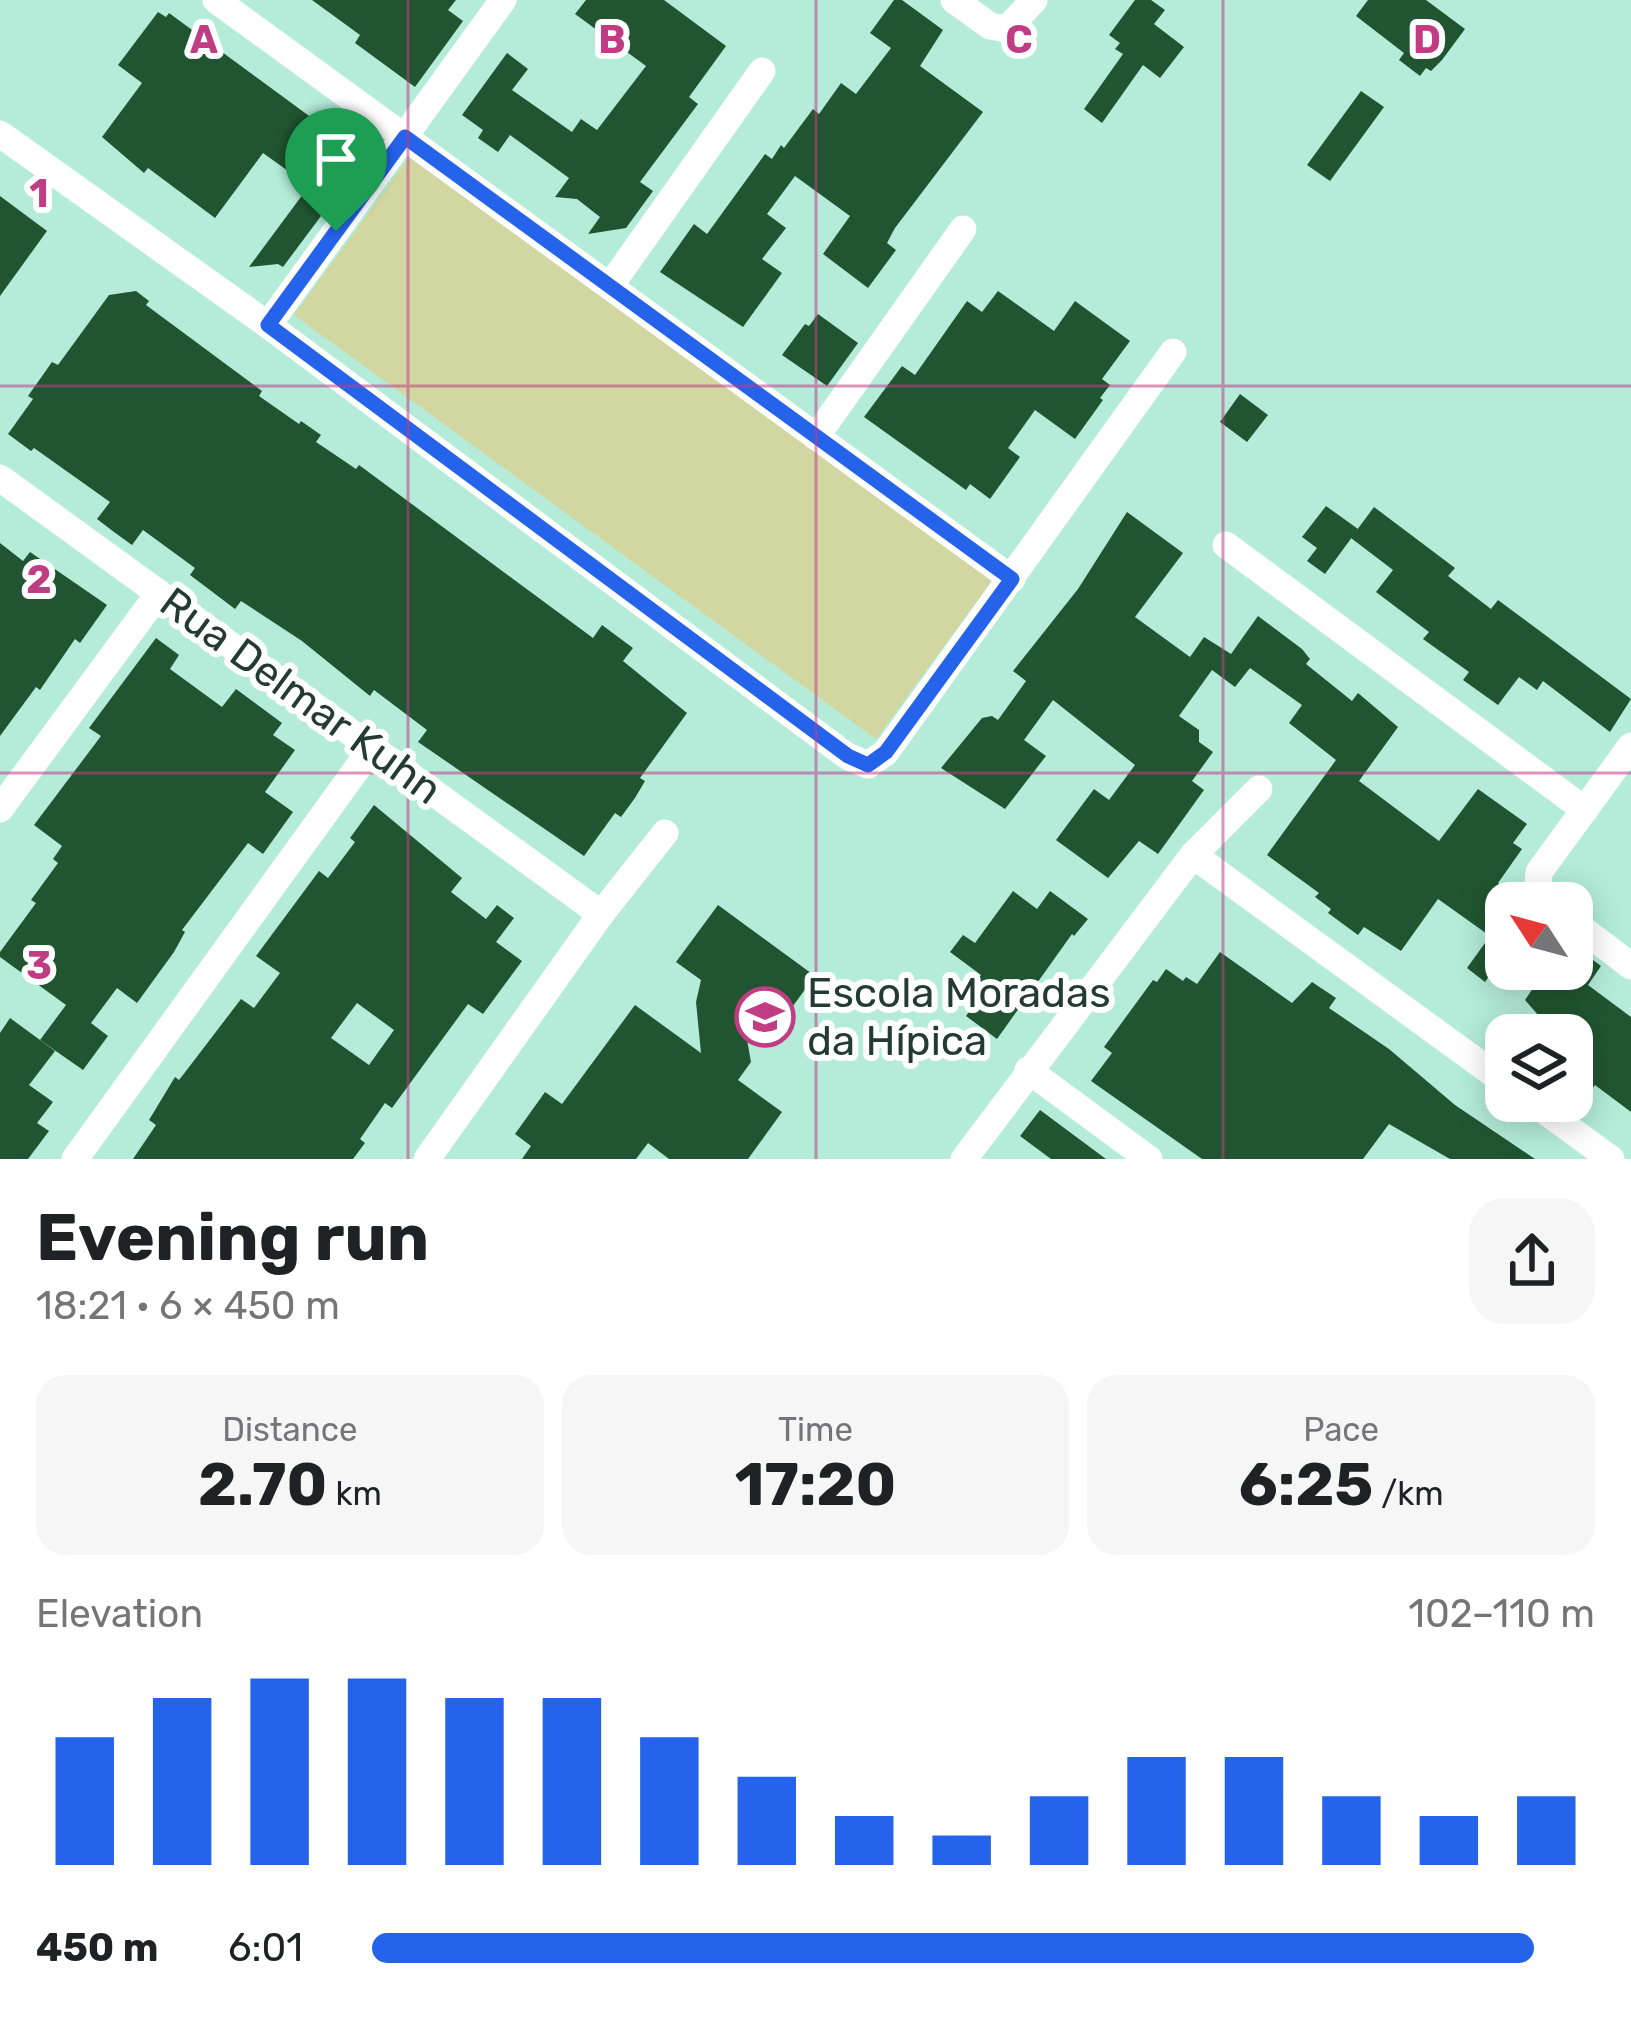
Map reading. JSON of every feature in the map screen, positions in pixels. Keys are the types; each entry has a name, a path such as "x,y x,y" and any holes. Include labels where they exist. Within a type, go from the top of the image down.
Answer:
{"street":[{"path":"216,0 1012,579"},
{"path":"268,325 503,0"},
{"path":"954,0 990,26 1007,29 1034,0"},
{"path":"610,286 762,71"},
{"path":"0,134 268,325 848,756 868,765 886,752 1173,352"},
{"path":"816,436 963,229"},
{"name":"Rua Delmar Kuhn","path":"0,478 601,914"},
{"path":"1226,545 1585,810"},
{"path":"0,809 159,593"},
{"path":"1539,882 1540,872 1631,746"},
{"path":"75,1159 372,748"},
{"path":"964,1159 1193,855 1259,789"},
{"path":"428,1159 601,914 665,833"},
{"path":"1193,855 1485,1067"},
{"path":"1593,937 1631,966"},
{"path":"1028,1070 1149,1159"},
{"path":"1561,1122 1611,1159"}],"green space":[{"path":"412,153 994,578 876,739 294,315"}],"building":[{"path":"312,0 456,0 448,10 463,21 415,87 355,43 360,35"},
{"path":"586,0 664,0 726,46 689,97 698,104 640,182 653,191 626,228 588,234 600,217 577,199 555,197 569,178 510,135 498,152 478,138 483,130 462,115 507,53 528,69 512,90 572,132 581,119 597,130 646,66 575,14"},
{"path":"894,0 902,0 943,30 920,66 983,112 895,228 887,243 896,250 868,288 823,254 850,216 795,176 767,214 786,228 762,259 782,273 743,327 660,272 694,224 707,234 765,154 772,159 781,145 784,148 813,109 819,114 841,83 856,94 891,48 870,33"},
{"path":"1135,0 1151,0 1165,10 1154,24 1184,47 1160,78 1143,65 1102,123 1084,109 1123,54 1115,49 1120,43 1109,35"},
{"path":"1368,0 1426,0 1465,29 1442,60 1420,76 1399,60 1404,53 1356,16"},
{"path":"158,12 166,17 169,13 365,157 283,267 249,267 309,186 263,153 215,218 148,168 144,173 102,137 142,83 118,65"},
{"path":"1361,91 1384,107 1330,181 1307,165"},
{"path":"0,196 47,231 0,296"},
{"path":"136,291 149,301 146,305 262,391 259,396 321,435 316,442 356,469 359,465 593,638 602,625 633,648 623,661 687,713 640,778 645,781 635,798 621,817 615,813 584,856 418,742 427,730 374,690 370,696 302,641 241,601 235,609 190,575 195,568 143,530 132,545 114,532 97,519 110,502 8,434 52,362 58,365 109,295"},
{"path":"998,291 1054,331 1075,301 1130,341 1102,379 1110,385 1075,439 1035,410 1008,448 1020,457 990,499 970,484 966,490 864,417 902,366 915,375 967,301 982,312"},
{"path":"818,314 858,343 827,386 782,355"},
{"path":"1240,394 1268,415 1247,442 1220,422"},
{"path":"1326,506 1358,529 1325,574 1307,561 1317,548 1302,537"},
{"path":"1374,507 1455,568 1448,576 1491,609 1498,600 1631,699 1610,732 1543,681 1537,690 1519,677 1498,705 1463,680 1469,672 1423,639 1429,632 1376,592 1393,570 1351,538"},
{"path":"1127,512 1183,553 1135,617 1190,657 1204,637 1231,654 1258,616 1302,649 1310,659 1306,664 1352,701 1358,693 1398,727 1359,781 1439,841 1478,789 1527,824 1513,843 1522,849 1499,882 1485,882 1485,932 1438,899 1401,951 1364,927 1358,935 1328,913 1331,909 1315,897 1319,893 1267,855 1336,760 1289,723 1302,705 1250,668 1235,687 1212,670 1179,716 1199,730 1199,742 1213,752 1192,781 1204,790 1158,854 1139,841 1108,878 1056,840 1094,789 1109,800 1135,765 1053,700 1024,740 1046,756 1005,809 941,768 982,718 998,720 1026,681 1013,671 1078,589"},
{"path":"0,543 23,561 30,552 107,605 0,736"},
{"path":"156,638 179,655 170,669 222,707 236,689 282,723 273,735 295,750 265,792 293,812 263,854 248,843 182,930 174,952 137,1003 117,988 91,1023 108,1036 83,1070 40,1040 66,1005 0,957 0,952 58,863 53,859 62,846 34,825 101,736 89,728"},
{"path":"374,805 462,878 451,892 486,919 497,905 514,918 496,942 522,961 483,1014 468,1004 392,1108 385,1103 360,1139 365,1143 353,1159 133,1159 156,1125 149,1120 175,1077 179,1080 241,999 254,1008 280,973 256,956 319,871 328,878 355,842 350,838","holes":["357,1003 394,1030 369,1065 331,1038"]},
{"path":"1013,891 1037,909 1050,891 1088,919 1072,934 997,1039 966,1016 978,999 968,992 981,975 950,952 963,935 975,943"},
{"path":"718,905 815,976 773,1033 742,1011 751,1062 738,1080 782,1112 748,1159 669,1159 648,1143 636,1159 522,1159 531,1146 515,1134 545,1092 562,1104 635,1005 701,1053 696,1002 701,980 676,962"},
{"path":"1485,943 1485,982 1467,968"},
{"path":"1220,952 1292,1003 1312,982 1336,998 1329,1008 1389,1049 1455,1105 1535,1159 1450,1159 1389,1124 1363,1159 1202,1159 1091,1081 1112,1053 1104,1047 1153,980 1157,982 1166,969 1197,984"},
{"path":"1593,989 1631,1017 1631,1112 1593,1088 1593,1014 1537,1014 1525,1000 1532,990"},
{"path":"10,1018 55,1051 29,1085 53,1102 37,1123 49,1131 28,1159 0,1159 0,1033"},
{"path":"1040,1110 1106,1159 1051,1159 1020,1136"}],"place":[{"name":"Escola Moradas da Hípica","path":"765,1017"}],"route":[{"path":"405,137 1012,579 886,752 868,765 848,756 268,325 336,231 405,137"}]}
